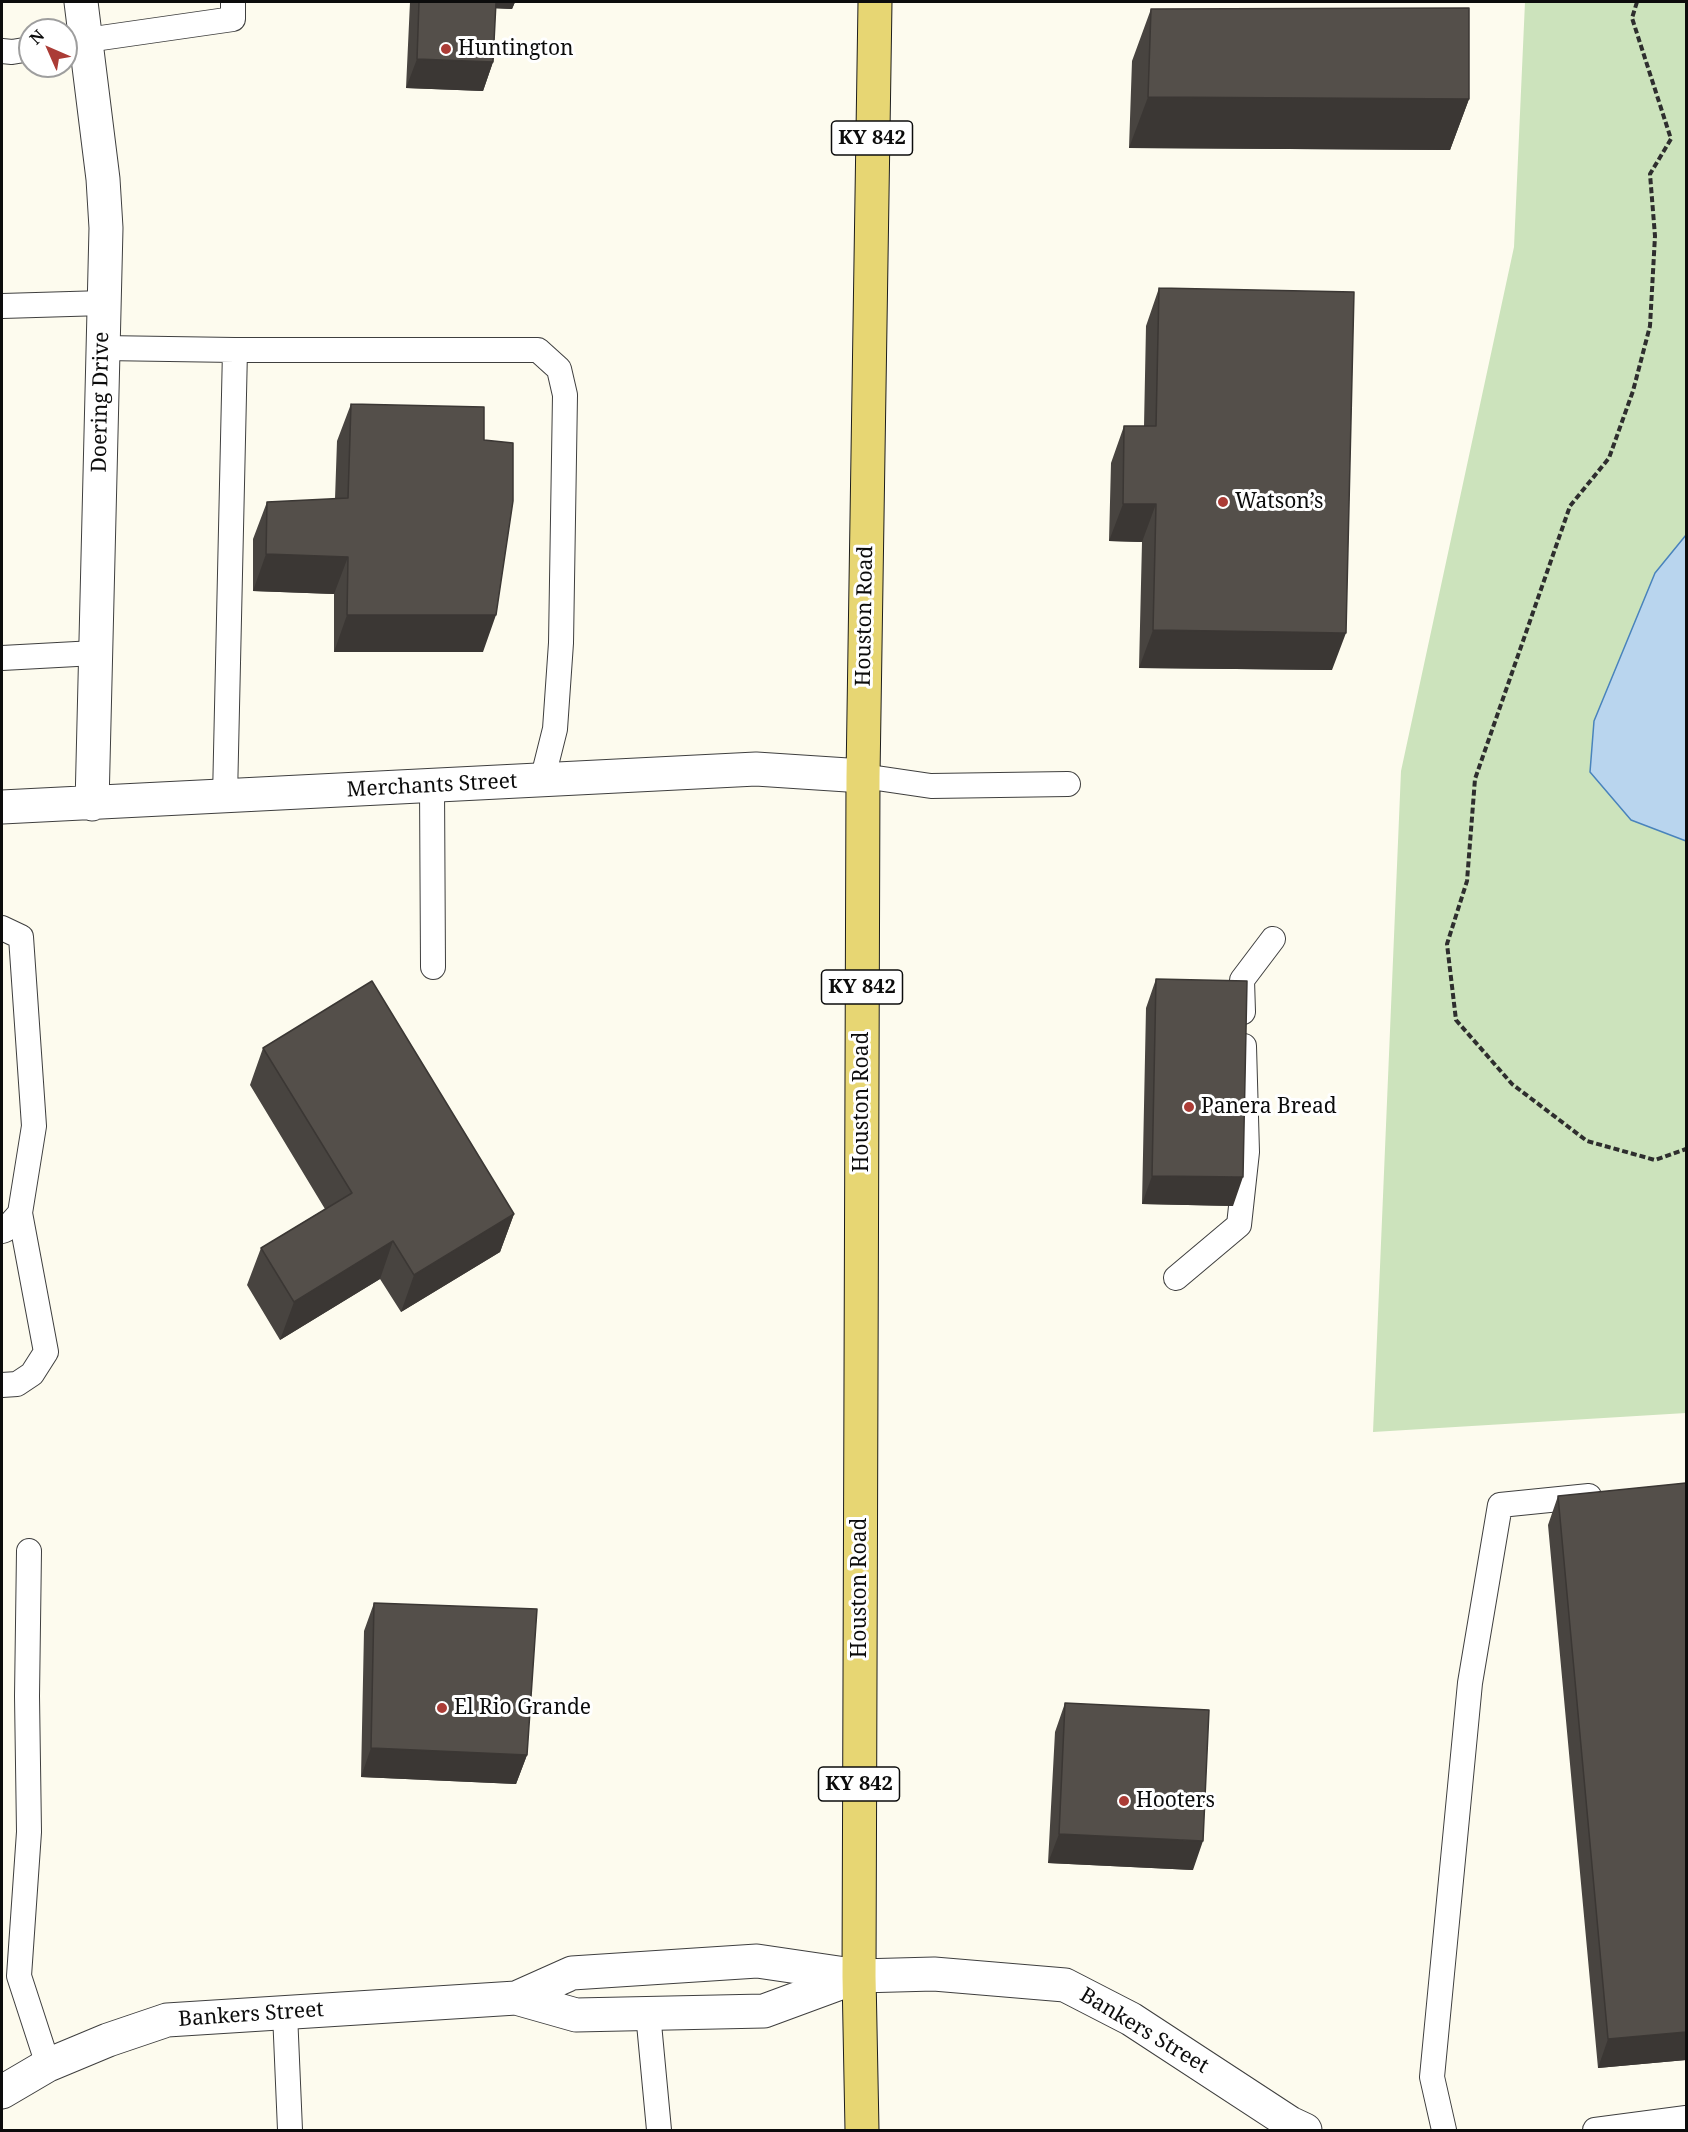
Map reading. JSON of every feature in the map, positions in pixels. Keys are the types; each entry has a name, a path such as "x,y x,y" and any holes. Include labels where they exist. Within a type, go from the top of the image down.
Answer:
{"main road":[{"name":"Houston Road","path":"862,2130 859,1976 863,776 875,2"}],"street":[{"name":"Doering Drive","path":"78,25 81,2"},
{"name":"Doering Drive","path":"78,51 103,178 106,228 92,804"},
{"name":"Merchants Street","path":"2,807 756,770 863,776"},
{"name":"Bankers Street","path":"516,1998 572,1973 757,1961 859,1976 934,1974 1065,1986 1131,2019 1290,2123 1305,2130"},
{"name":"Bankers Street","path":"2,2092 48,2065 108,2040 167,2020 516,1998 576,2015 764,2011 859,1976"}],"lane":[{"path":"78,41 233,19 232,2"},
{"path":"2,51 18,51"},
{"path":"2,306 104,303"},
{"path":"103,348 538,350 559,369 565,395 561,643 555,729 542,781"},
{"path":"225,797 234,350"},
{"path":"2,658 95,653"},
{"path":"863,776 931,786 1068,784"},
{"path":"432,786 433,967"},
{"path":"2,927 21,937 34,1126 20,1213 46,1352 32,1374 17,1384 2,1384"},
{"path":"1176,1278 1239,1225 1247,1152 1242,980 1272,939"},
{"path":"2,1231 20,1213"},
{"path":"1444,2130 1432,2077 1470,1683 1500,1505 1616,1493"},
{"path":"29,1551 27,1696 29,1832 19,1976 48,2065"},
{"path":"285,2013 290,2130"},
{"path":"648,2013 658,2130"},
{"path":"1594,2130 1686,2118"}],"path":[{"path":"1637,2 1632,18 1671,139 1650,174 1655,236 1650,326 1634,391 1609,458 1570,506 1475,779 1467,880 1447,944 1456,1020 1512,1084 1587,1141 1655,1160 1686,1149"}],"green space":[{"path":"1525,2 1686,2 1686,1413 1373,1432 1401,771 1514,247"}],"water":[{"path":"1686,535 1686,841 1631,820 1590,772 1594,721 1655,573"}],"building":[{"path":"419,2 496,2 493,62 417,59"},
{"path":"1469,8 1469,99 1148,97 1151,9"},
{"name":"Watson’s","path":"1159,288 1354,292 1346,633 1153,630 1156,504 1123,504 1124,426 1156,426"},
{"path":"351,404 484,407 484,440 513,443 513,501 496,615 347,615 348,557 266,554 267,502 348,498"},
{"name":"Panera Bread","path":"1156,979 1247,981 1243,1177 1152,1176"},
{"path":"372,981 514,1214 414,1275 393,1241 294,1302 261,1248 352,1193 263,1048"},
{"path":"1686,1483 1686,2032 1608,2039 1558,1496"},
{"name":"El Rio Grande","path":"374,1603 537,1609 527,1755 371,1748"},
{"name":"Hooters","path":"1065,1703 1209,1710 1203,1841 1059,1834"}],"place":[{"name":"Huntington","path":"446,49"},
{"name":"Watson’s","path":"1223,502"},
{"name":"Panera Bread","path":"1189,1107"},
{"name":"El Rio Grande","path":"442,1708"},
{"name":"Hooters","path":"1124,1801"}]}
